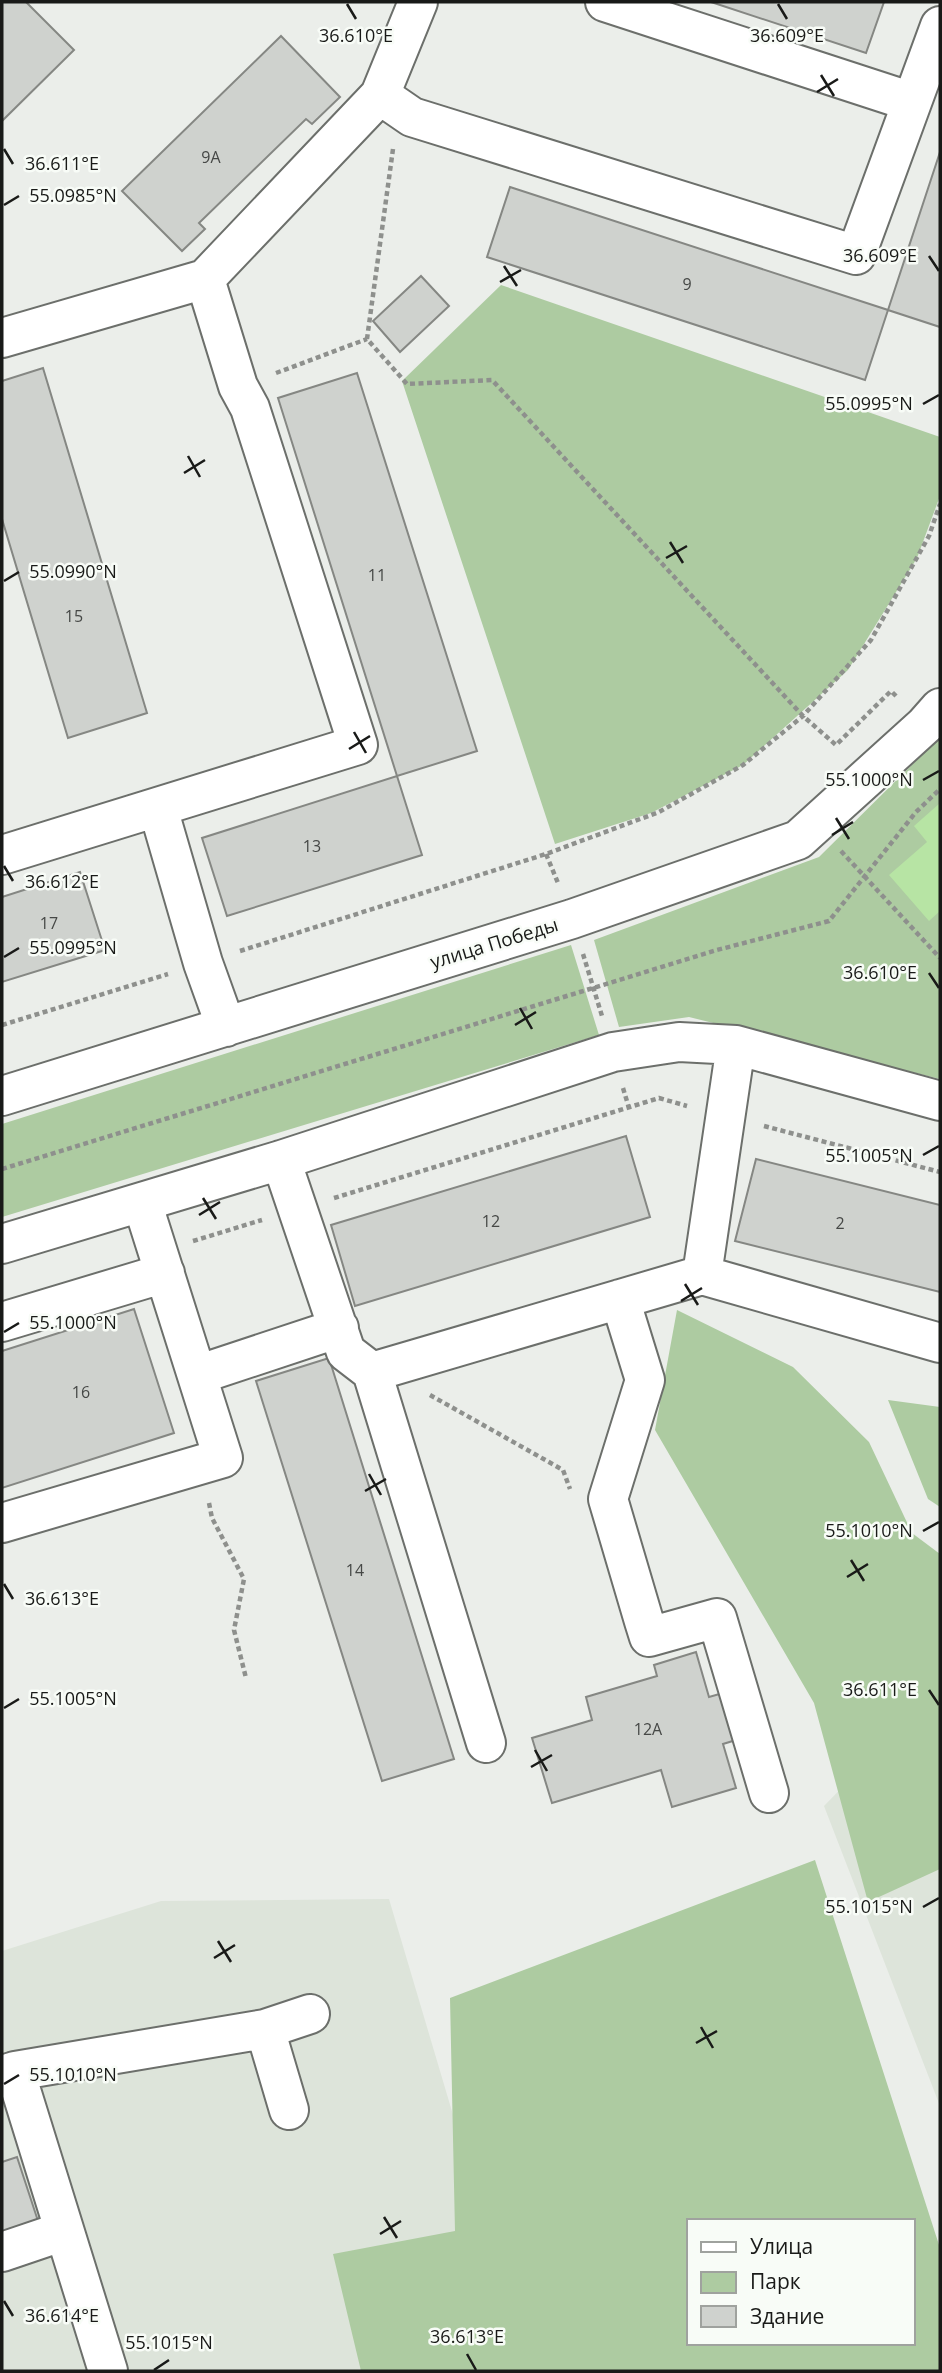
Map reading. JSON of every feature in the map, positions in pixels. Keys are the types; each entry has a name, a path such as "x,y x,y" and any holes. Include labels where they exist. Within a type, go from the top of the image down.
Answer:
{"street":[{"path":"2,338 205,279 389,101 418,2"},
{"path":"605,2 912,102"},
{"path":"389,101 412,117 856,255 912,102 937,44"},
{"path":"2,855 358,745 250,408 238,386 205,279"},
{"name":"улица Победы","path":"2,1096 572,919 798,840 932,717"},
{"path":"158,808 203,963 226,1027"},
{"path":"2,1244 281,1160 613,1052 679,1042 736,1045 940,1101"},
{"path":"702,1275 736,1045"},
{"path":"281,1160 346,1352 372,1372 486,1743"},
{"path":"2,1523 223,1458 197,1375 174,1258 142,1202"},
{"path":"2,1322 174,1258"},
{"path":"372,1372 702,1275 940,1343"},
{"path":"620,1299 645,1380 608,1499 649,1637 717,1618 769,1793"},
{"path":"197,1375 339,1328"},
{"path":"108,2371 64,2231 8,2073 265,2029 310,2014"},
{"path":"265,2029 289,2110"},
{"path":"2,2252 64,2231"}],"path":[{"path":"389,101 367,339 407,384 492,380 803,716 836,745 891,691 932,717"},
{"path":"238,386 367,339"},
{"path":"2,1025 546,854 659,812 743,765 803,716 871,639 929,536 940,504"},
{"path":"2,1169 718,950 829,921 916,812 940,789"},
{"path":"836,845 940,958"},
{"path":"546,854 572,919 629,1108"},
{"path":"174,1258 299,1208 659,1098 940,1172"},
{"path":"372,1372 421,1390 563,1470 572,1495"},
{"path":"201,1465 212,1518 244,1579 234,1630 246,1678"}],"shaded area":[{"path":"940,803 940,911 929,921 889,875 927,842 914,826"},
{"path":"940,1687 940,2106 824,1806"},
{"path":"389,1899 529,2371 2,2371 2,1951 161,1901"}],"green space":[{"path":"501,285 940,437 940,496 917,558 848,670 743,765 651,813 555,844 402,381"},
{"path":"940,737 940,1079 689,1017 619,1027 594,940 819,857"},
{"path":"571,945 599,1035 2,1217 2,1124"},
{"path":"677,1310 793,1367 869,1442 912,1533 940,1554 940,1869 868,1902 814,1703 655,1430"},
{"path":"888,1400 940,1407 940,1507 928,1499"},
{"path":"815,1860 940,2248 940,2371 361,2371 333,2254 455,2231 450,1998"}],"building":[{"path":"2,2 26,2 74,50 2,121"},
{"path":"711,2 884,2 866,53"},
{"path":"281,36 340,97 312,124 306,119 199,223 205,229 182,251 122,191"},
{"path":"940,152 940,327 888,310"},
{"path":"510,187 888,310 865,380 487,257"},
{"path":"421,276 449,306 400,352 373,321"},
{"path":"43,368 147,713 68,738 2,519 2,381"},
{"path":"357,373 477,751 397,776 278,398"},
{"path":"397,776 422,855 227,916 202,838"},
{"path":"80,872 105,950 2,982 2,897"},
{"path":"626,1136 650,1217 355,1306 331,1225"},
{"path":"756,1159 940,1205 940,1292 735,1241"},
{"path":"134,1309 174,1433 2,1488 2,1351"},
{"path":"329,1358 454,1759 382,1781 256,1381"},
{"path":"696,1652 709,1697 723,1693 736,1740 723,1744 736,1788 672,1807 661,1770 552,1803 532,1738 592,1720 586,1697 657,1676 654,1665"},
{"path":"17,2157 39,2224 2,2236 2,2162"}]}
